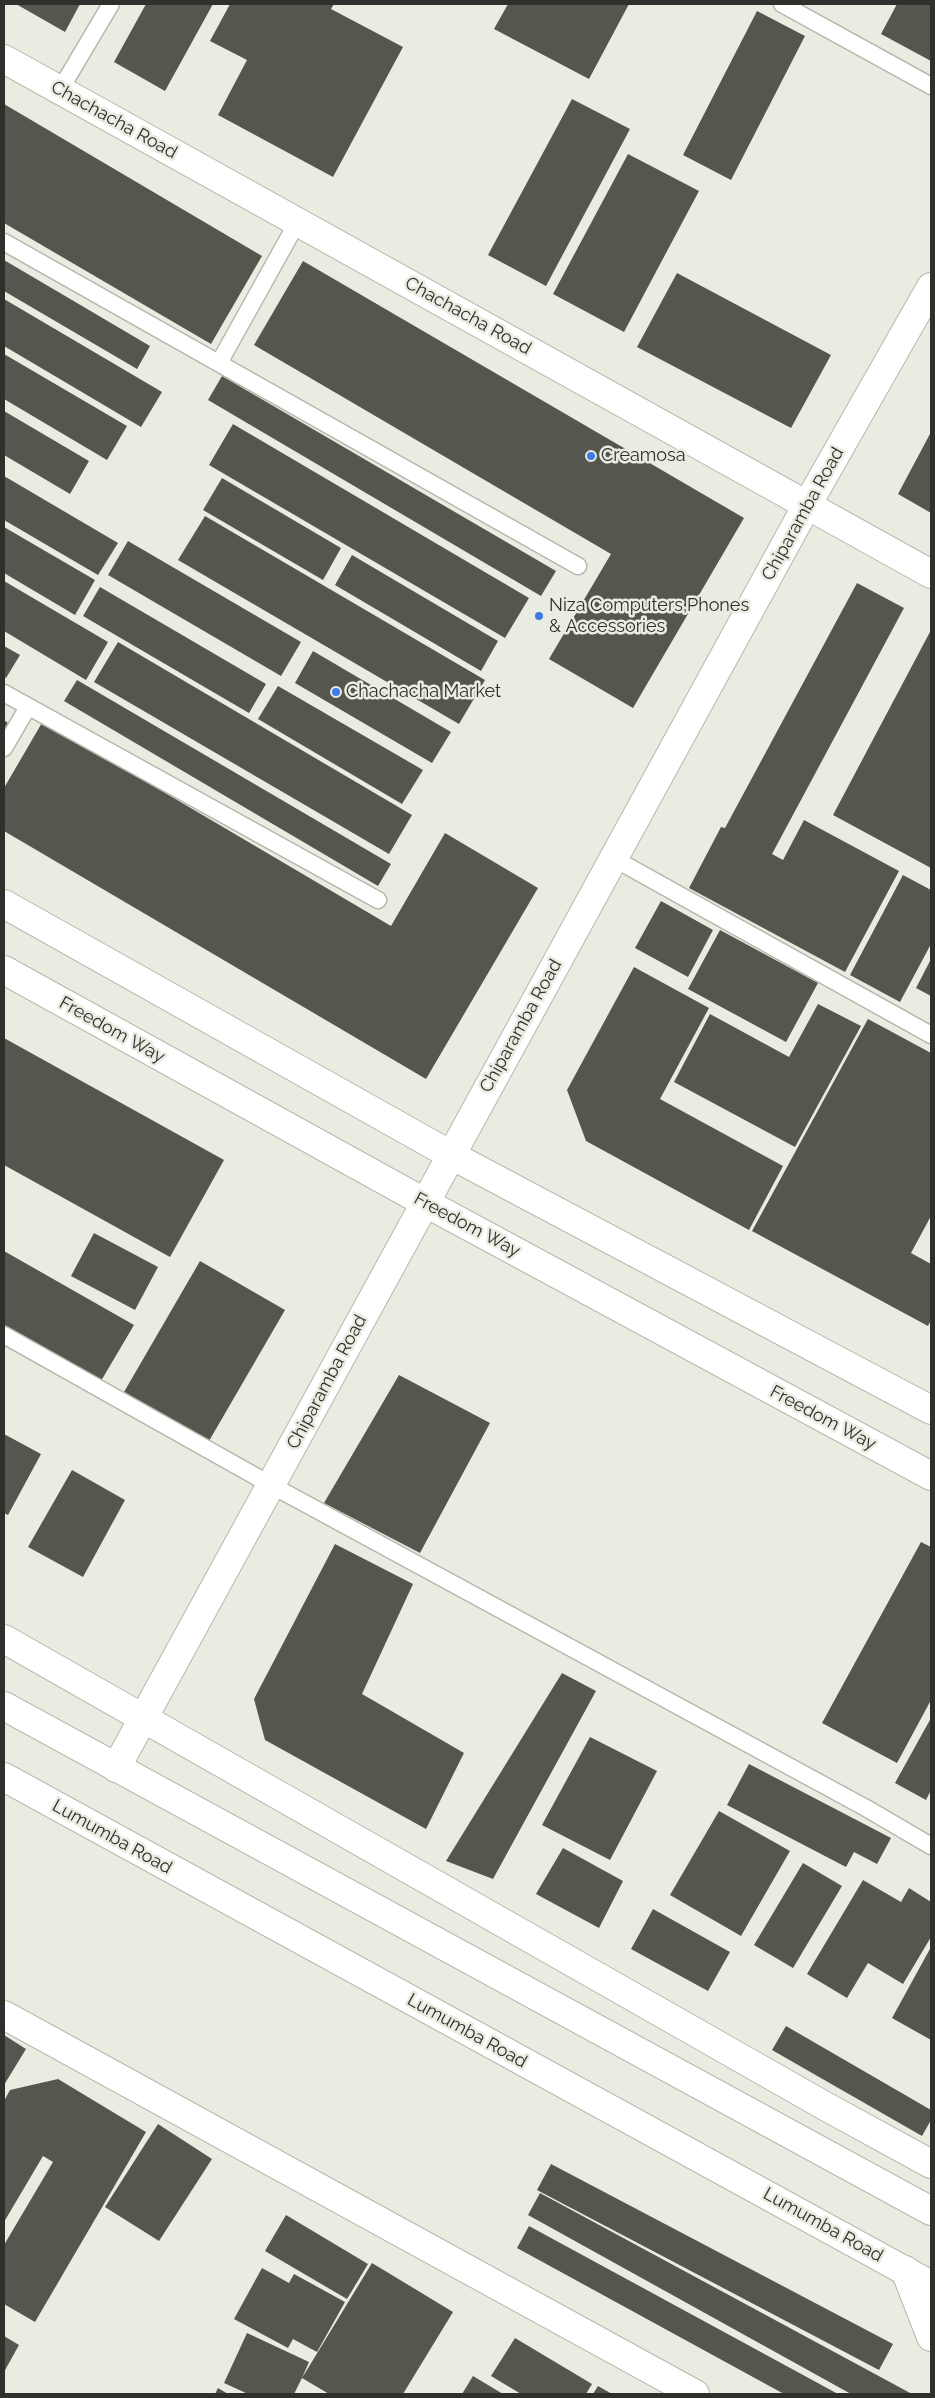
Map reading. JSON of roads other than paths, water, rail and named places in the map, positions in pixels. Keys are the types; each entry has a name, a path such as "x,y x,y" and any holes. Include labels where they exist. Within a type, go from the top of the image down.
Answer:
{"street":[{"name":"Chachacha Road","path":"4,59 931,574"},
{"name":"Chiparamba Road","path":"116,1768 807,505 931,287"},
{"path":"4,904 451,1155 931,1410"},
{"name":"Freedom Way","path":"4,970 424,1202 931,1476"},
{"path":"4,1639 825,2106 931,2164"},
{"path":"4,1706 931,2211"},
{"name":"Lumumba Road","path":"4,1777 931,2285"},
{"path":"4,2015 696,2394"},
{"path":"905,2270 931,2337"}],"lane":[{"path":"60,90 111,4"},
{"path":"782,4 931,86"},
{"path":"219,363 298,221"},
{"path":"4,242 578,566"},
{"path":"4,693 378,900"},
{"path":"4,748 28,707"},
{"path":"613,858 931,1035"},
{"path":"4,1335 271,1485 866,1808 931,1846"}],"place":[{"name":"Creamosa","path":"591,456"},
{"name":"Niza Computers,Phones & Accessories","path":"539,616"},
{"name":"Chachacha Market","path":"336,692"}]}
